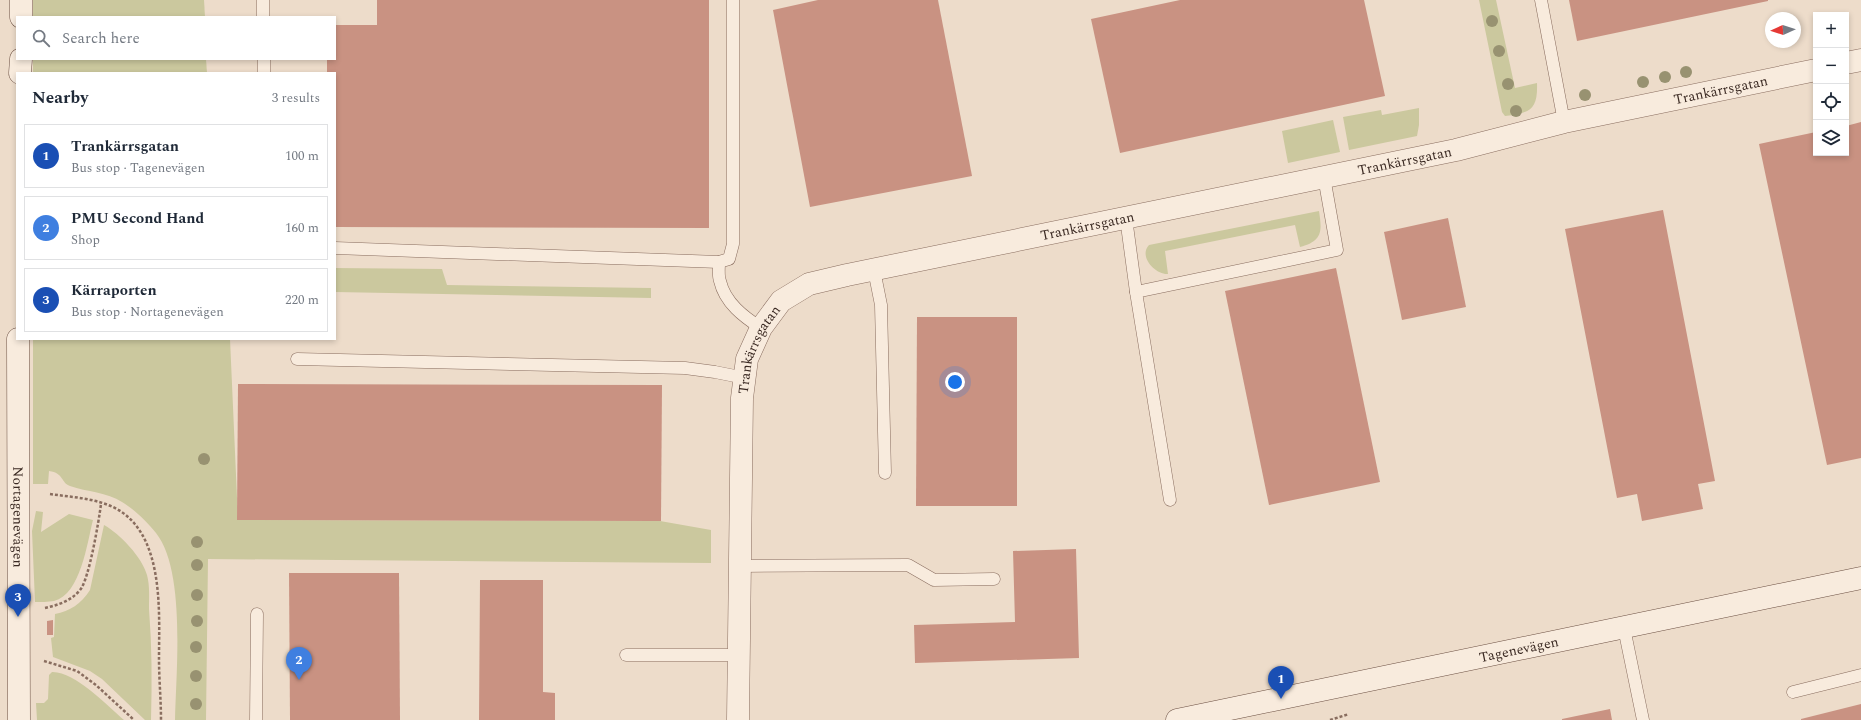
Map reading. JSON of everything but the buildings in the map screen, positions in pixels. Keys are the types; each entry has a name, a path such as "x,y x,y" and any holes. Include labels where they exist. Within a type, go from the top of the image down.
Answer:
{"street":[{"path":"21,0 21,16"},
{"path":"20,72 21,60"},
{"path":"1849,62 1861,60"},
{"name":"Trankärrsgatan","path":"738,720 742,398 747,359 761,328 781,300 809,284 1456,150 1564,122 1813,71"},
{"name":"Nortagenevägen","path":"18,340 18,720"},
{"name":"Tagenevägen","path":"1177,720 1861,578"}],"lane":[{"path":"263,0 263,16"},
{"path":"336,248 719,262 730,259 733,244 733,0"},
{"path":"1542,0 1564,122"},
{"path":"264,60 264,72"},
{"path":"1136,292 1337,250 1324,177"},
{"path":"1126,218 1136,292 1170,500"},
{"path":"719,262 720,282 728,299 740,314 761,328"},
{"path":"874,270 881,305 885,473"},
{"path":"296,359 685,368 745,378"},
{"path":"740,566 908,564 934,580 994,579"},
{"path":"256,720 257,614"},
{"path":"1624,628 1643,720"},
{"path":"626,656 738,655"},
{"path":"1793,692 1861,675"}],"path":[{"path":"50,494 114,508 134,524 146,540 155,571 159,605 161,720"},
{"path":"42,609 69,600 81,589 87,573 101,504"},
{"path":"43,660 77,671 96,685 134,720"}],"shaded area":[{"path":"33,0 204,0 205,16 33,16"},
{"path":"1479,0 1496,0 1515,88 1537,83 1537,92 1534,105 1521,113 1505,116 1502,112"},
{"path":"33,60 206,60 207,72 33,72"},
{"path":"1419,108 1419,125 1417,136 1349,150 1343,117 1381,110 1382,115"},
{"path":"1333,120 1340,152 1288,163 1282,131"},
{"path":"1319,211 1321,224 1319,234 1313,242 1308,245 1300,247 1295,225 1165,251 1168,274 1158,272 1147,260 1146,250 1149,245"},
{"path":"336,268 442,269 447,285 651,288 651,298 336,292"},
{"path":"33,340 230,340 238,520 660,521 711,530 711,563 208,559 206,720 175,720 177,623 175,596 172,572 165,550 156,533 149,524 122,502 110,496 67,485 60,476 54,472 49,471 48,484 33,484"},
{"path":"36,511 43,512 41,532 69,514 93,520 85,554 77,578 71,589 54,601 35,602 32,531"},
{"path":"104,525 117,534 130,547 144,568 148,579 152,678 151,720 145,720 102,679 90,671 53,657 51,638 54,637 55,614 66,611 75,606 90,590"},
{"path":"52,672 61,673 80,683 100,698 124,720 37,720 36,703 44,703 48,699 49,675"}],"place":[{"name":"Kärraporten","path":"18,617"},
{"name":"PMU Second Hand","path":"299,680"},
{"name":"Trankärrsgatan","path":"1281,699"}]}
